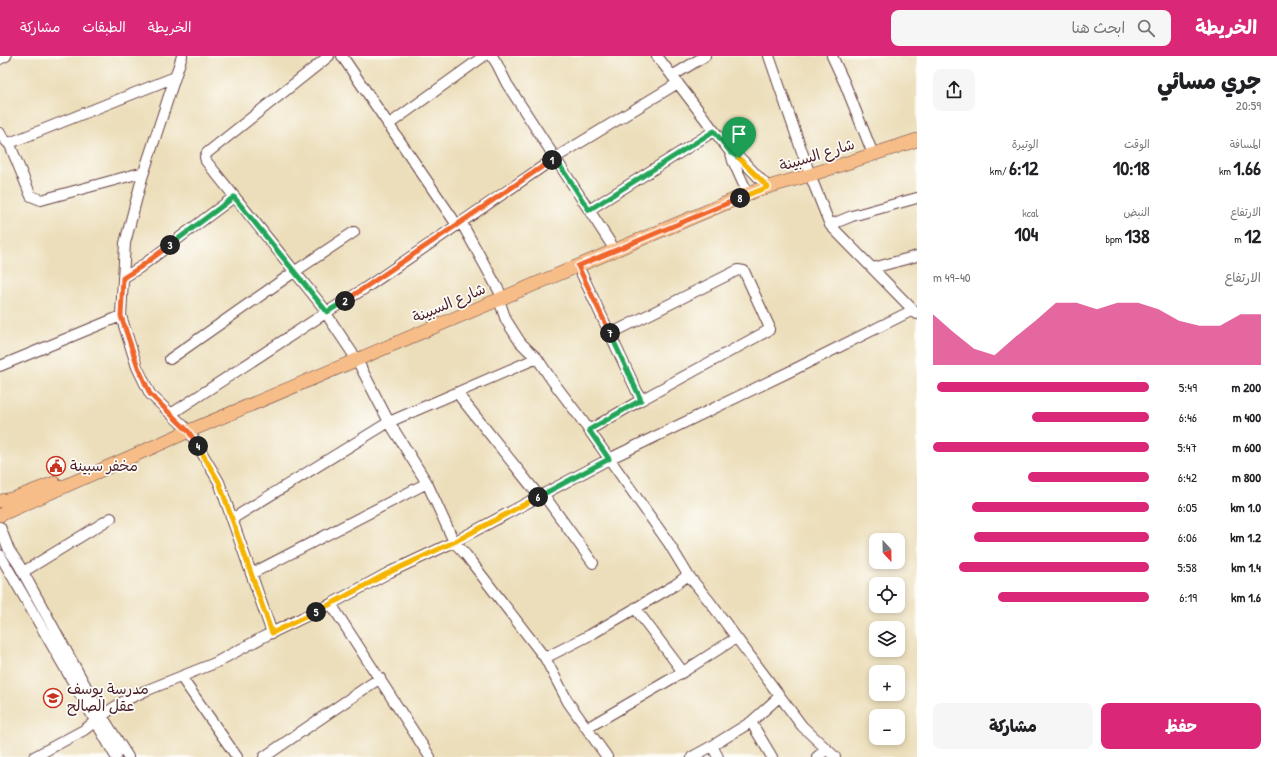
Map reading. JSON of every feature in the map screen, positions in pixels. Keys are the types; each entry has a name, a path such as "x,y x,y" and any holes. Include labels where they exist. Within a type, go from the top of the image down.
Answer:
{"main road":[{"name":"شارع السبينة","path":"0,516 189,432 748,194 917,140"},
{"path":"0,501 15,498 139,454"},
{"path":"0,510 0,516"}],"street":[{"path":"0,58 6,56"},
{"path":"182,56 144,172 125,243 121,316 138,367 150,394 189,432 219,482 272,633"},
{"path":"329,56 207,153 205,157 206,161 327,312 327,315 357,360 389,422 427,483 454,542 466,554 545,658 568,702 607,757"},
{"path":"342,56 388,125 459,223 501,299 506,320 520,342 537,358 668,542 688,575 710,602 779,697 802,726 835,757"},
{"path":"388,125 484,56"},
{"path":"492,56 507,84 615,250"},
{"path":"657,56 731,153 742,160 768,187"},
{"path":"172,414 364,289 555,158 675,80 705,56"},
{"path":"34,757 84,730 121,704 139,694 215,664 390,572 454,542 609,459 915,312 830,225 810,175 769,56"},
{"path":"832,56 874,154"},
{"path":"10,145 12,142 175,77"},
{"path":"589,210 714,131"},
{"path":"0,133 10,145 31,196 41,200 144,172"},
{"path":"731,153 733,161 748,194"},
{"path":"123,278 139,268 234,197"},
{"path":"830,225 852,216 917,198"},
{"path":"170,359 354,232"},
{"path":"873,268 917,256"},
{"path":"578,266 641,400"},
{"path":"589,430 769,330 769,326 744,271 738,270 610,334"},
{"path":"0,366 121,316"},
{"path":"232,519 389,422 537,358"},
{"path":"457,393 541,495 593,562"},
{"path":"251,574 427,483"},
{"path":"23,572 111,518"},
{"path":"0,527 9,550 23,572 99,719 116,757"},
{"path":"0,555 99,719 128,757"},
{"path":"545,658 590,635 688,575"},
{"path":"331,604 430,757"},
{"path":"635,608 683,672"},
{"path":"587,728 683,672 736,638"},
{"path":"181,677 237,757"},
{"path":"264,757 380,678"},
{"path":"692,757 751,722 779,697"},
{"path":"751,722 772,757"},
{"path":"712,746 718,757"},
{"path":"817,757 827,749"}],"place":[{"name":"مخفر سبينة","path":"56,466"},
{"name":"مدرسة يوسف عقل الصالح","path":"53,698"}],"route":[{"path":"714,131 731,153 739,158 768,187 757,190 578,266 641,400 589,430 609,459 454,542 390,572 331,604 272,633 219,482 189,432 150,394 138,367 121,316 123,278 179,239 234,197 327,312 364,289 555,158 589,210 714,131"}]}
